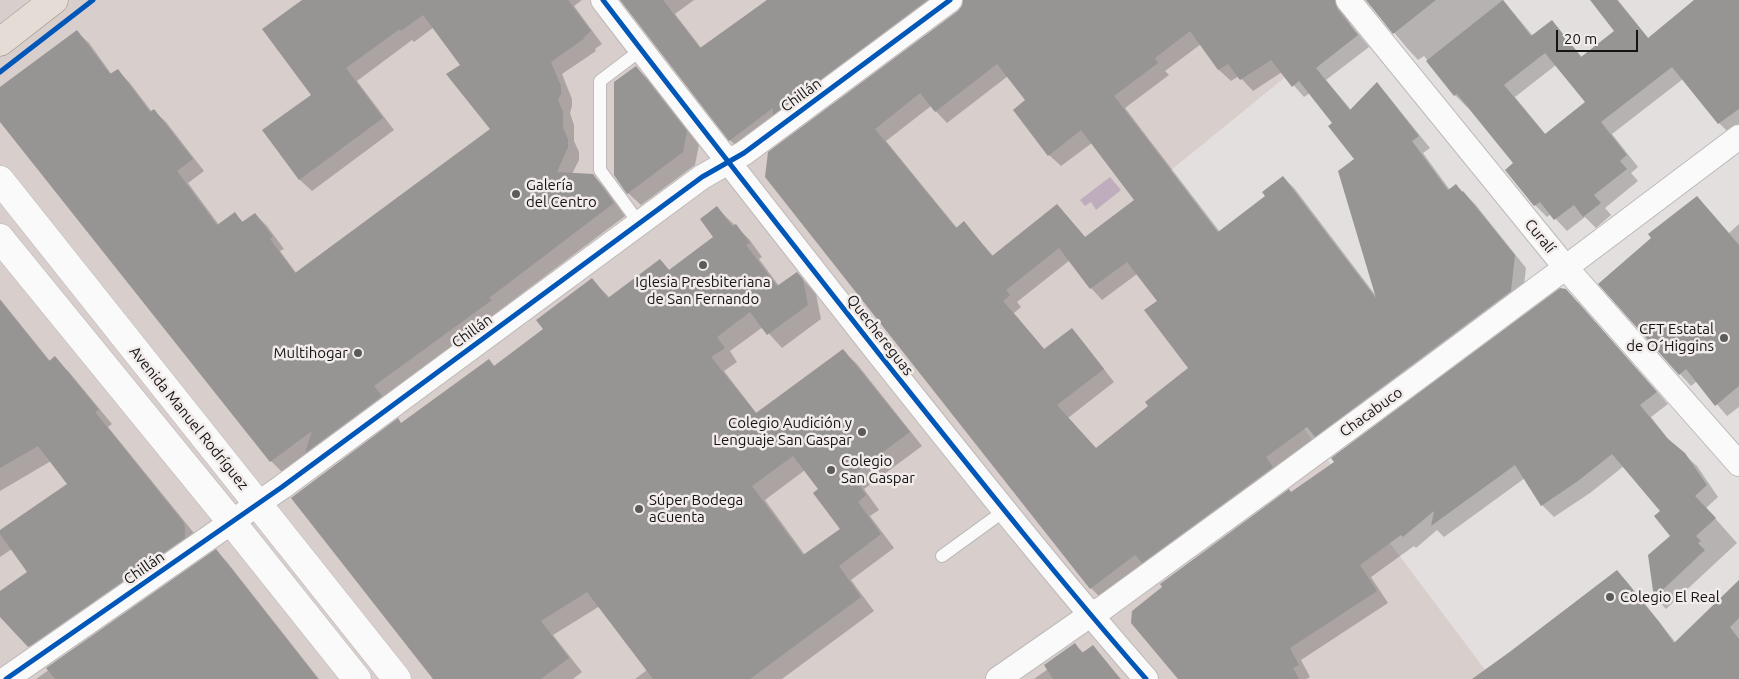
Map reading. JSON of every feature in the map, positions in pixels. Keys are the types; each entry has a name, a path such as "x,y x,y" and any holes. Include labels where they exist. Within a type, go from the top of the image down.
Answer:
{"main road":[{"path":"0,42 54,0"},
{"name":"Avenida Manuel Rodríguez","path":"0,180 397,679"},
{"path":"0,238 232,521 357,679"}],"street":[{"name":"Quechereguas","path":"603,0 727,162 1004,511 1146,679"},
{"name":"Chillán","path":"6,679 258,504 702,177 744,153 950,0"},
{"name":"Curalí","path":"1348,0 1566,268 1739,464"},
{"name":"Chacabuco","path":"998,679 1103,608 1211,530 1566,268 1739,137"}],"lane":[{"path":"639,223 600,170 600,81 641,50"},
{"path":"942,556 1004,511"}],"shaded area":[{"path":"0,0 1380,0 1133,201 1492,679 0,679"},
{"path":"1110,177 1121,190 1096,210 1091,202 1085,206 1080,200"}],"building":[{"path":"302,0 568,0 591,31 585,38 551,62 561,86 561,94 558,100 563,112 563,128 568,139 568,147 557,172 593,174 614,203 489,298 492,300 374,386 382,396 305,453 312,431 270,462 0,122 0,87 77,30 110,74 118,69 150,112 154,109 193,159 177,171 217,225 235,212 242,222 255,213 273,237 270,239 295,273 490,129 446,74 460,65 423,15 401,31 400,29 346,68 383,118 299,180 262,130 311,95 262,29"},
{"path":"620,0 663,0 700,48 767,0 927,0 773,115 773,108 729,141"},
{"path":"963,0 1335,0 1337,9 1358,35 1316,68 1350,110 1377,82 1419,136 1412,141 1448,190 1456,184 1515,255 1511,291 1315,437 1307,427 1266,457 1273,467 1142,563 1135,555 1090,589 765,177 768,152 958,11 962,6","holes":["1190,31 1218,70 1228,64 1240,80 1271,60 1292,87 1299,81 1332,123 1328,126 1354,159 1338,171 1376,298 1283,176 1262,192 1265,196 1218,232 1114,96 1158,63 1155,58","997,64 1025,100 1013,110 1048,156 1081,130 1134,200 1085,237 1057,204 992,256 964,221 956,228 875,129 920,93 935,112","1059,248 1090,289 1127,262 1157,301 1144,310 1188,368 1145,402 1148,406 1096,448 1057,405 1104,369 1072,328 1044,349 1003,301 1010,295 1006,290"]},
{"path":"1366,0 1436,0 1393,34"},
{"path":"1503,0 1531,36 1552,20 1581,57 1614,31 1590,0 1617,0 1648,38 1694,0 1739,0 1739,109 1718,124 1672,67 1601,122 1627,155 1620,161 1627,169 1594,195 1601,203 1583,217 1574,205 1554,220 1540,202 1534,206 1505,170 1513,163 1457,94 1454,96 1426,61","holes":["1545,53 1585,102 1545,134 1504,85"]},
{"path":"636,66 687,131 683,152 627,194 614,175 614,82"},
{"path":"1697,196 1739,245 1739,386 1715,406 1686,369 1679,375 1598,284 1651,238 1648,234"},
{"path":"717,206 732,226 736,224 750,243 746,245 777,286 797,272 803,279 808,305 767,335 750,312 717,337 725,348 711,357 756,413 843,349 910,432 852,475 866,495 858,502 881,534 839,566 861,597 750,679 653,679 587,592 541,621 569,658 541,679 433,679 291,498 398,418 401,423 489,359 494,366 543,329 536,320 592,278 608,298 660,259 669,270 713,237 700,219","holes":["793,456 818,489 813,493 840,529 803,555 752,486"]},
{"path":"1560,288 1566,289 1657,392 1640,405 1667,438 1685,453 1707,485 1695,496 1716,518 1696,536 1701,541 1698,543 1705,550 1654,598 1648,555 1670,536 1654,516 1660,511 1612,454 1578,481 1541,506 1515,465 1431,526 1434,511 1403,537 1401,535 1360,565 1377,591 1290,648 1299,665 1293,668 1299,679 1178,679 1131,623 1132,611 1162,587 1160,584 1289,489 1291,492 1334,462 1331,458"},
{"path":"0,300 49,361 55,356 99,410 95,412 184,523 185,529 185,538 28,647 0,617 0,591 27,572 0,534 0,530 67,484 38,446 0,468"},
{"path":"216,549 318,679 55,679 46,668"},
{"name":"Colegio El Real","path":"1617,570 1674,643 1739,580 1739,618 1730,627 1739,639 1739,679 1472,679 1511,651"},
{"path":"1075,643 1082,653 1093,645 1120,679 1053,679 1044,665"}],"cycle path":[{"path":"0,72 93,0"},
{"path":"603,0 945,437 1044,559 1146,679"},
{"path":"6,679 282,487 702,177 744,153 950,0"}],"place":[{"name":"Galería del Centro","path":"516,194"},
{"name":"Iglesia Presbiteriana de San Fernando","path":"703,265"},
{"name":"CFT Estatal de O´Higgins","path":"1724,338"},
{"name":"Multihogar","path":"358,353"},
{"name":"Colegio Audición y Lenguaje San Gaspar","path":"862,432"},
{"name":"Colegio San Gaspar","path":"831,470"},
{"name":"Súper Bodega aCuenta","path":"639,509"},
{"name":"Colegio El Real","path":"1610,597"}]}
